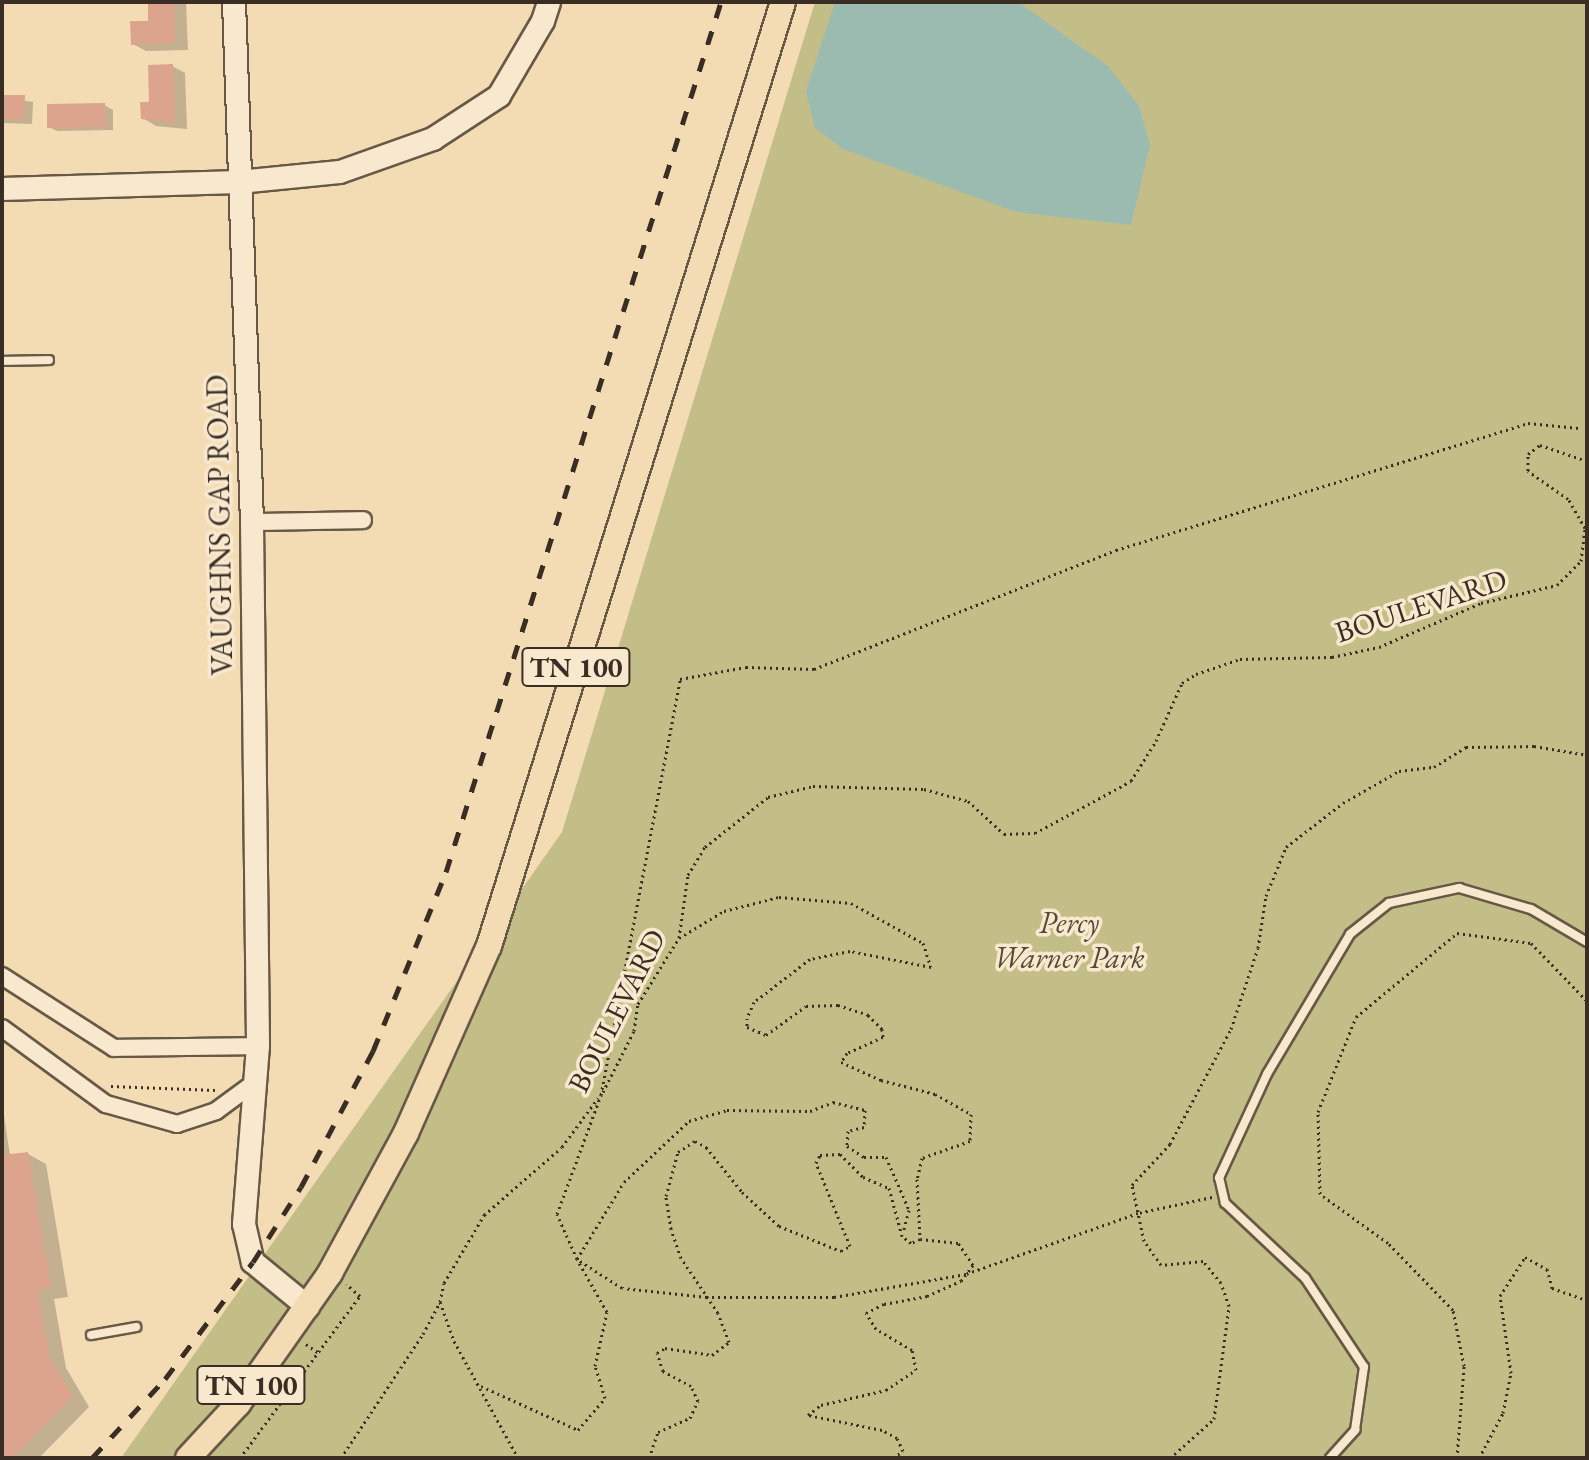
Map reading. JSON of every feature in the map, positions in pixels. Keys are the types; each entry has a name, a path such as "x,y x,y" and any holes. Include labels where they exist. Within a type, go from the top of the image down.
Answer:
{"main road":[{"name":"TN 100","path":"188,1458 238,1404 330,1273 406,1133 489,946 783,2"}],"street":[{"name":"VAUGHNS GAP ROAD","path":"234,2 252,522 258,1046 258,1080 244,1224 253,1262 308,1307"},
{"path":"2,189 239,182 340,172 433,139 499,96 543,21 549,2"},
{"path":"252,522 363,520"},
{"path":"2,976 114,1048 258,1046"},
{"path":"2,1028 106,1104 177,1124 216,1111 258,1080"}],"lane":[{"path":"2,361 49,360"},
{"path":"1330,1458 1355,1430 1365,1391 1364,1367 1305,1278 1242,1221 1223,1195 1219,1178 1235,1140 1314,987 1350,934 1389,903 1459,888 1531,909 1587,942"},
{"path":"91,1335 136,1327"}],"path":[{"path":"481,1386 578,1430 605,1398 595,1366 607,1312 577,1259 557,1214 601,1095 680,679 746,667 814,669 1116,550 1528,423 1579,428"},
{"name":"BOULEVARD","path":"341,1458 440,1302 444,1283 484,1215 562,1147 601,1095 634,1031 638,1004 679,938 684,890 705,847 768,797 813,786 924,789 968,801 990,826 1004,834 1035,833 1131,781 1156,741 1182,683 1196,674 1240,659 1332,657 1379,647 1481,603 1557,585 1581,561 1585,528 1568,499 1528,471 1528,454 1540,445 1587,461"},
{"path":"679,938 724,911 779,897 851,903 923,943 931,967 850,951 810,959 754,1002 747,1018 747,1027 766,1035 806,1006 838,1005 868,1015 882,1029 883,1037 847,1053 841,1062 881,1080 935,1094 971,1114 970,1141 922,1158 917,1179 920,1239"},
{"path":"1457,1458 1464,1366 1453,1310 1388,1243 1320,1194 1318,1112 1356,1017 1457,933 1531,943 1587,1001"},
{"path":"100,1083 164,1091 219,1090"},
{"path":"577,1259 624,1182 689,1121 727,1110 810,1111 833,1102 865,1110 864,1127 848,1131 847,1146 864,1157 886,1157 909,1210 902,1236"},
{"path":"649,1458 658,1432 698,1410 691,1386 663,1371 657,1353 665,1348 712,1355 729,1342 707,1297 681,1258 666,1196 678,1152 695,1141 779,1226 841,1251 850,1246 816,1163 820,1155 840,1154 863,1177 889,1188 902,1236 911,1243 920,1239 958,1243 973,1265 966,1274 927,1296 866,1313 876,1329 912,1350 916,1370 886,1390 821,1405 808,1415 882,1430 897,1438 903,1451 893,1458"},
{"path":"577,1259 622,1288 707,1297 834,1297 966,1274 1138,1213 1223,1195"},
{"path":"1479,1458 1503,1413 1511,1373 1500,1296 1525,1257 1547,1269 1552,1288 1587,1300"},
{"path":"240,1458 360,1296 330,1273"},
{"path":"440,1302 454,1341 518,1458"},
{"path":"306,1344 319,1353"}],"green space":[{"name":"Percy Warner Park","path":"815,2 1587,2 1587,1458 121,1458 562,832"}],"water":[{"path":"835,2 1018,2 1108,66 1139,106 1150,145 1131,225 1016,212 843,149 815,128 806,91"}],"building":[{"path":"148,2 174,2 175,43 131,45 130,21 148,21"},
{"path":"173,64 175,123 141,119 140,102 149,102 148,65"},
{"path":"2,95 25,95 24,120 2,119"},
{"path":"105,103 105,127 47,128 47,104"},
{"path":"28,1152 51,1288 37,1290 49,1356 73,1396 12,1458 2,1458 2,1155"}],"railway":[{"path":"92,1458 165,1379 253,1262 301,1187 373,1051 446,872 721,2"}]}
